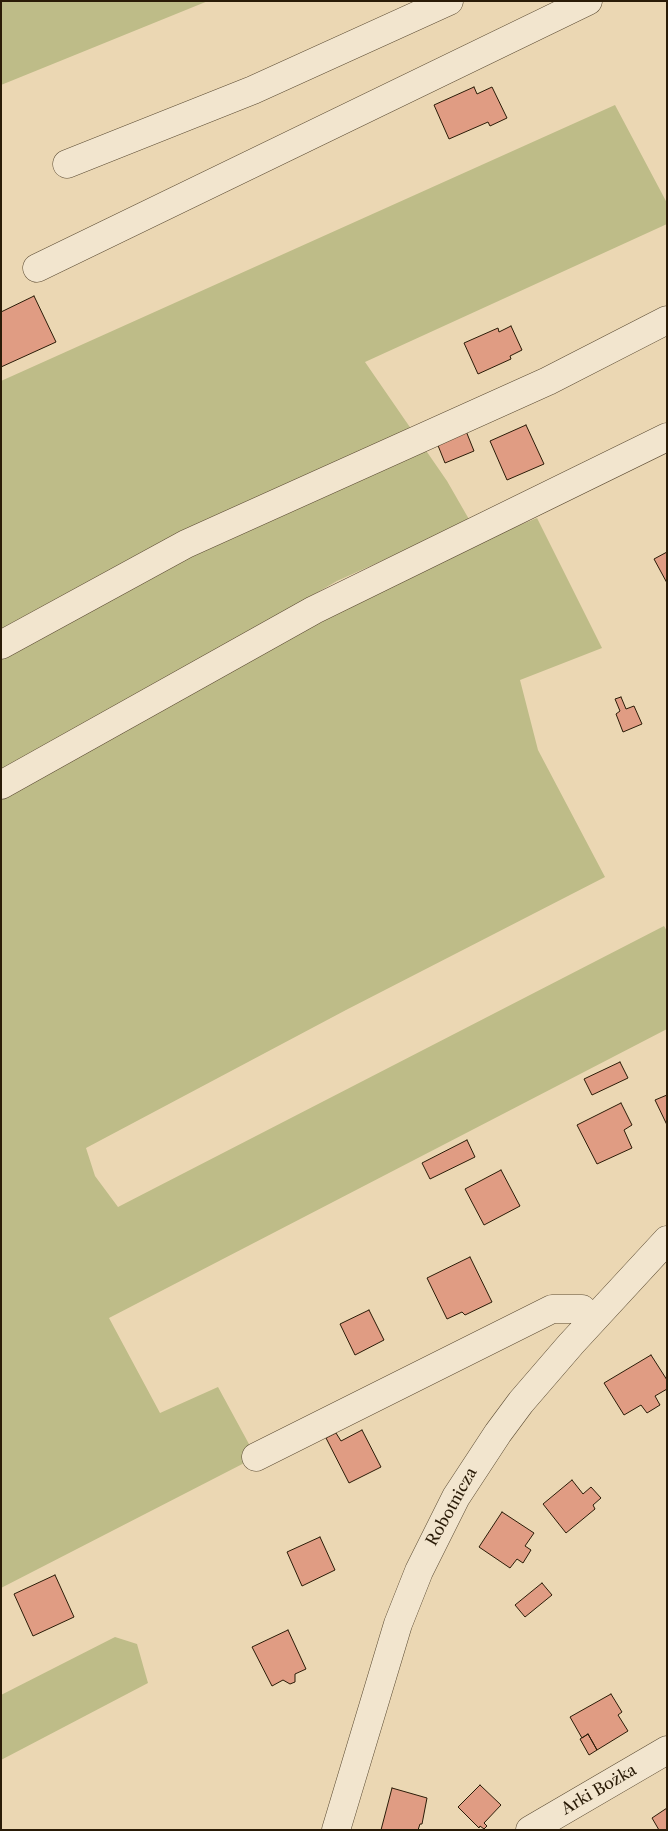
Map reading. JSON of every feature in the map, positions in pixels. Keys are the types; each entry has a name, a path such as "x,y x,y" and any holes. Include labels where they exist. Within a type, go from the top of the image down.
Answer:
{"street":[{"path":"67,164 253,90 450,1"},
{"path":"37,268 588,1"},
{"path":"1,645 186,544 430,432 548,381 667,320"},
{"path":"1,785 314,610 667,437"},
{"name":"Robotnicza","path":"336,1830 398,1624 419,1571 456,1497 492,1441 521,1402 667,1240"},
{"path":"256,1457 552,1310 582,1309"},
{"name":"Arki Bożka","path":"530,1830 570,1820 667,1750"}],"shaded area":[{"path":"1,1 208,1 1,85"},
{"path":"615,105 667,203 667,224 365,362 447,481 470,521 337,581 1,774 1,381"},
{"path":"537,518 602,648 520,680 538,750 605,877 346,1010 86,1148 95,1176 118,1207 664,926 667,931 667,1029 109,1318 160,1413 218,1387 256,1457 1,1588 1,800 313,621 481,541"},
{"path":"115,1637 137,1644 148,1683 1,1760 1,1695"}],"building":[{"path":"474,87 477,94 492,87 507,118 490,126 488,122 449,139 434,105"},
{"path":"34,296 56,342 1,367 1,312"},
{"path":"511,326 522,350 510,356 511,359 478,374 464,343 498,328 499,332"},
{"path":"526,425 544,464 507,480 490,441"},
{"path":"466,431 474,451 445,463 437,443"},
{"path":"667,552 667,583 654,559"},
{"path":"621,697 626,709 634,706 642,724 623,732 616,714 620,711 615,699"},
{"path":"620,1062 628,1078 592,1095 584,1079"},
{"path":"667,1095 667,1125 655,1100"},
{"path":"621,1103 632,1125 624,1130 632,1148 597,1164 577,1125"},
{"path":"467,1140 475,1157 430,1179 422,1163"},
{"path":"501,1170 520,1206 484,1225 465,1189"},
{"path":"470,1257 492,1302 465,1315 462,1312 447,1319 427,1278"},
{"path":"369,1310 384,1340 355,1355 340,1324"},
{"path":"651,1355 667,1380 667,1389 655,1396 660,1405 647,1413 641,1405 624,1415 604,1383"},
{"path":"362,1430 381,1467 349,1483 326,1438 336,1433 341,1441"},
{"path":"572,1480 583,1494 591,1487 601,1498 593,1505 595,1509 566,1533 543,1504"},
{"path":"502,1512 534,1533 525,1546 531,1550 523,1563 517,1559 510,1568 479,1547"},
{"path":"320,1537 335,1570 302,1586 287,1552"},
{"path":"55,1575 74,1617 33,1636 14,1594"},
{"path":"542,1583 552,1595 525,1617 515,1605"},
{"path":"288,1630 306,1669 295,1674 295,1682 290,1684 283,1680 272,1686 252,1647"},
{"path":"611,1694 622,1712 618,1715 628,1731 597,1750 588,1734 582,1738 570,1717"},
{"path":"588,1734 597,1750 589,1755 580,1739"},
{"path":"480,1785 501,1805 484,1823 487,1826 484,1829 480,1826 479,1828 458,1807"},
{"path":"392,1788 427,1798 422,1824 420,1824 418,1830 381,1830"},
{"path":"667,1808 667,1830 659,1830 652,1818"}]}
